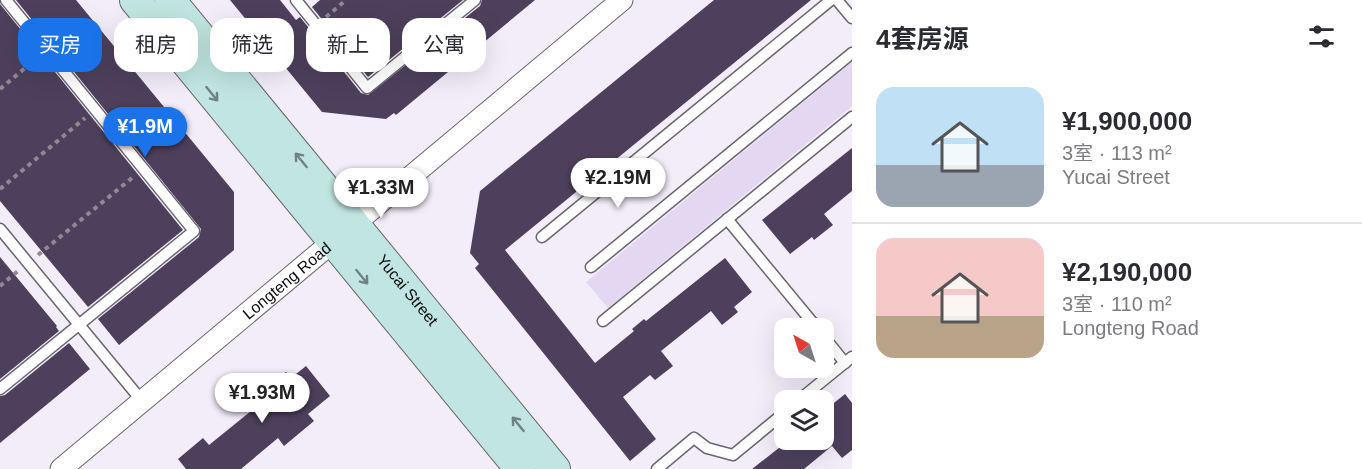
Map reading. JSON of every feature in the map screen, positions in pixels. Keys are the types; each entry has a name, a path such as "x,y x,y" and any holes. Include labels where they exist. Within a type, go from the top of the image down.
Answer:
{"street":[{"name":"Yucai Street","path":"135,0 555,469"},
{"name":"Yucai Street","path":"170,0 520,469"},
{"name":"Longteng Road","path":"61,469 622,0"}],"lane":[{"path":"6,0 20,18"},
{"path":"296,0 310,18"},
{"path":"390,69 474,0"},
{"path":"542,237 831,0"},
{"path":"837,0 852,18"},
{"path":"591,267 852,53"},
{"path":"0,389 194,231 64,72"},
{"path":"354,72 367,88 386,72"},
{"path":"603,321 852,117"},
{"path":"727,219 809,318"},
{"path":"0,229 142,401"},
{"path":"811,390 848,360 834,347"},
{"path":"657,469 694,438 707,448 733,455 774,420"}],"path":[{"path":"324,18 346,0"},
{"path":"0,89 20,72"},
{"path":"0,189 95,110"},
{"path":"0,286 143,169"}],"shaded area":[{"path":"852,62 852,106 608,308 586,282"}],"building":[{"path":"16,0 76,0 91,18 31,18"},
{"path":"230,0 280,0 296,20 300,17 306,24 306,72 344,72 361,93 368,95 402,68 402,72 448,72 396,115 394,113 386,119 322,112 289,72 294,72 294,18 245,18"},
{"path":"320,0 463,0 441,18 402,18 402,49 390,59 390,18 321,18 312,7"},
{"path":"482,0 535,0 486,41 486,18 465,18 480,6"},
{"path":"714,0 811,0 505,250 595,363 634,331 632,329 644,319 646,321 725,258 752,292 734,307 738,312 722,325 711,311 661,351 673,366 655,380 650,375 623,397 656,439 630,461 475,268 479,264 470,253 480,191"},
{"path":"0,4 18,26 18,72 55,72 183,230 88,307 0,201"},
{"path":"102,32 114,46 114,72 135,72 234,192 234,250 119,345 98,319 199,237 201,229 74,72 102,72"},
{"path":"364,72 374,72 368,77"},
{"path":"852,148 852,191 824,214 833,225 814,240 812,237 790,254 762,220"},
{"path":"0,257 59,331 0,379"},
{"path":"69,343 90,369 0,443 0,396 5,395"},
{"path":"306,366 330,396 308,414 314,421 284,446 278,438 241,469 186,469 178,459 203,438 209,445 266,399 260,393 286,372 291,378"},
{"path":"845,394 852,403 852,450 842,458 834,448 834,403"},
{"path":"776,450 827,450 804,469 752,469"}]}
